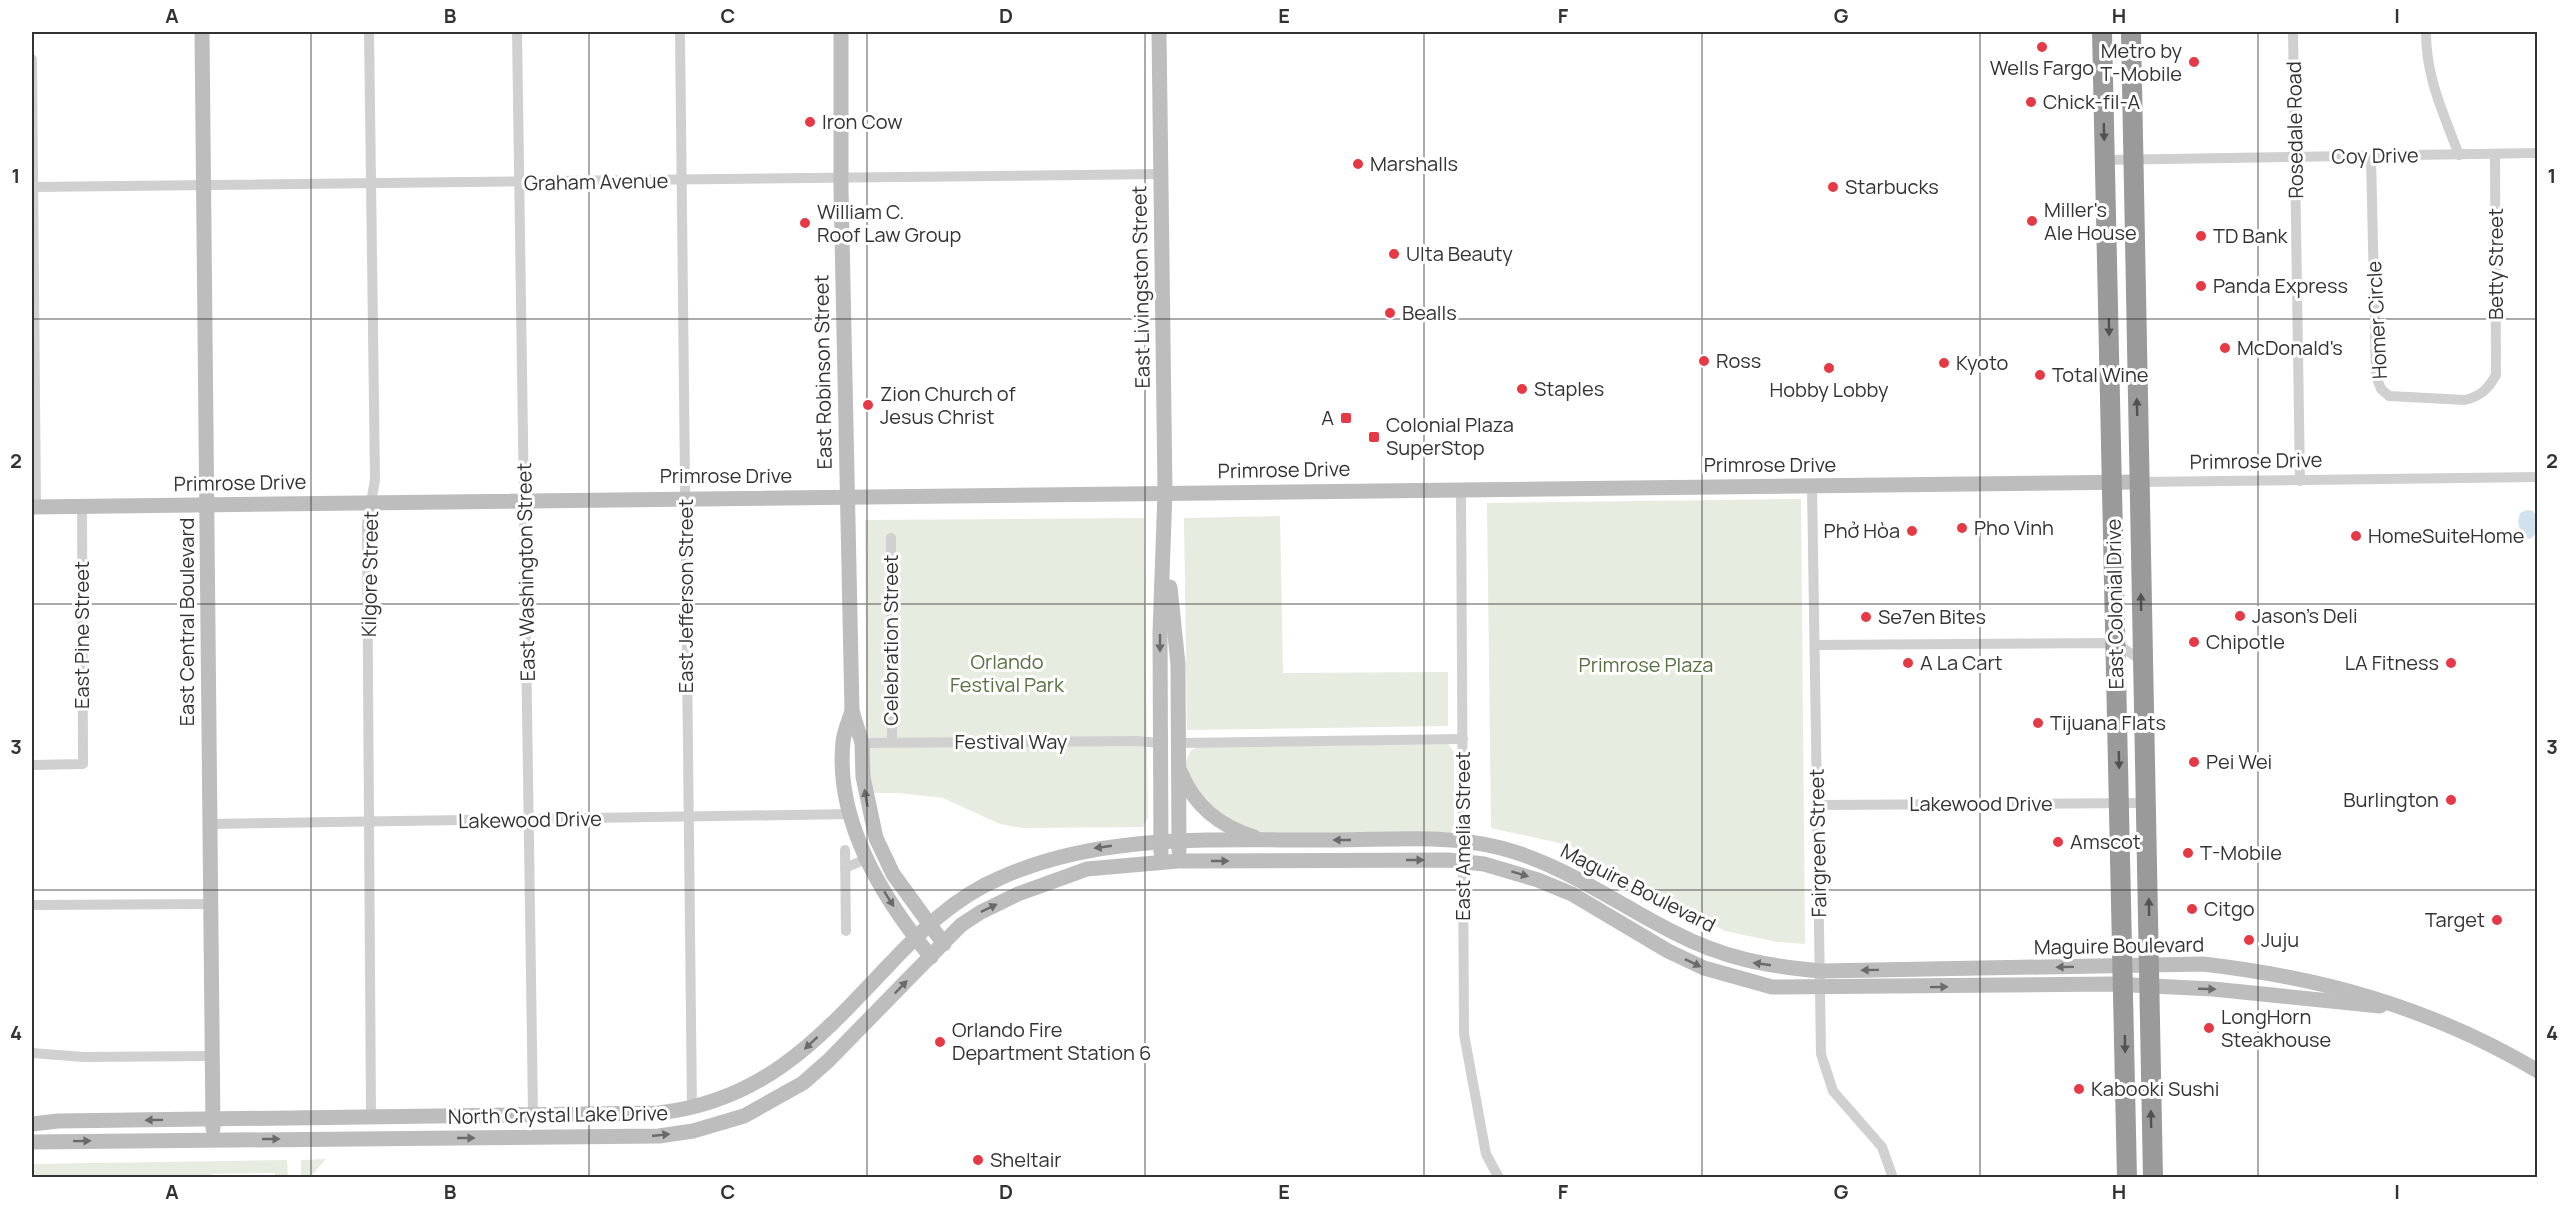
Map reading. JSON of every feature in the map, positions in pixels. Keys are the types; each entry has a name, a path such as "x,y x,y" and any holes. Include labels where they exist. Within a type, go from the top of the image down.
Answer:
{"highway":[{"name":"East Colonial Drive","path":"2102,32 2127,1178"},
{"name":"East Colonial Drive","path":"2131,32 2153,1178"}],"main road":[{"name":"East Central Boulevard","path":"202,32 213,1140"},
{"name":"East Robinson Street","path":"840,32 852,711 862,743 863,777 876,838 893,874 944,944"},
{"name":"East Livingston Street","path":"1159,32 1165,492 1165,543 1160,632 1162,862"},
{"name":"Primrose Drive","path":"34,507 1165,492 2139,483"},
{"name":"East Livingston Street","path":"1165,543 1178,664 1178,768"},
{"name":"East Robinson Street","path":"852,711 843,742 846,786 851,814 866,859 915,937 931,957"},
{"path":"1178,768 1192,795 1209,815 1238,832 1266,841"},
{"path":"1178,768 1180,842 1178,861"},
{"name":"Maguire Boulevard","path":"915,937 928,924 969,893 1042,861 1079,850 1180,842 1464,842 1501,848 1567,873 1675,933 1749,963 1821,971 2124,976 2149,988 2213,989 2331,1002 2398,1006"},
{"name":"Maguire Boulevard","path":"944,944 961,925 981,912 1054,880 1087,869 1178,861 1463,861 1503,869 1572,894 1668,951 1704,968 1772,987 1821,988 2124,976 2149,965 2203,964 2257,971 2346,988 2398,1006 2488,1043 2538,1071"},
{"name":"North Crystal Lake Drive","path":"32,1124 58,1121 659,1113 692,1109 734,1094 794,1059 853,1003 915,937"},
{"name":"North Crystal Lake Drive","path":"32,1142 659,1136 720,1125 744,1116 802,1083 828,1061 944,944"}],"street":[{"name":"Kilgore Street","path":"369,32 375,480 367,524 371,1117"},
{"name":"East Washington Street","path":"517,32 533,1113"},
{"name":"East Jefferson Street","path":"680,32 692,1109"},
{"name":"Rosedale Road","path":"2293,32 2300,481"},
{"path":"2426,32 2426,60 2431,81 2459,155"},
{"path":"32,59 34,507"},
{"name":"Coy Drive","path":"2105,160 2538,153"},
{"name":"Betty Street","path":"2495,154 2496,375"},
{"name":"Homer Circle","path":"2372,157 2376,376 2381,389 2389,396 2403,399 2465,400 2476,397 2488,389 2496,375"},
{"name":"Graham Avenue","path":"32,187 371,183 519,184 841,176 1161,174"},
{"name":"Primrose Drive","path":"2139,483 2538,477"},
{"name":"Fairgreen Street","path":"1812,486 1821,1054 1833,1091 1882,1147 1893,1178"},
{"name":"East Amelia Street","path":"1461,489 1466,1048 1486,1154 1499,1178"},
{"name":"East Pine Street","path":"32,765 83,764 82,506"},
{"name":"Celebration Street","path":"891,537 892,742"},
{"path":"1815,645 2116,643 2142,661"},
{"path":"1178,743 1463,739"},
{"name":"Festival Way","path":"862,743 1136,741 1160,743"},
{"name":"Lakewood Drive","path":"1816,805 2145,803"},
{"name":"Lakewood Drive","path":"209,824 369,824 851,814"},
{"path":"845,850 846,930"},
{"path":"845,868 866,859"},
{"path":"32,905 211,904"},
{"path":"32,1053 84,1057 211,1056"}],"green space":[{"name":"Primrose Plaza","path":"1801,499 1805,944 1777,942 1725,931 1569,845 1491,828 1487,503"},
{"path":"1280,516 1283,673 1448,672 1448,726 1187,730 1184,518"},
{"name":"Orlando Festival Park","path":"1144,518 1148,818 1143,827 1022,828 1000,824 943,798 898,793 867,793 865,520"},
{"path":"1448,744 1454,752 1454,827 1450,833 1265,835 1212,811 1187,775 1185,763 1191,750 1199,747"},
{"path":"326,1159 310,1177 301,1177 301,1160"},
{"path":"287,1160 288,1177 275,1177 275,1173 211,1174 211,1178 32,1177 32,1164"}],"water":[{"path":"2527,510 2533,511 2537,522 2535,534 2530,539 2522,536 2518,522 2520,513"}],"place":[{"name":"Wells Fargo","path":"2042,47"},
{"name":"Metro by T-Mobile","path":"2194,62"},
{"name":"Chick-fil-A","path":"2031,102"},
{"name":"Iron Cow","path":"810,122"},
{"name":"Marshalls","path":"1358,164"},
{"name":"Starbucks","path":"1833,187"},
{"name":"Miller's Ale House","path":"2032,221"},
{"name":"William C. Roof Law Group","path":"805,223"},
{"name":"TD Bank","path":"2201,236"},
{"name":"Ulta Beauty","path":"1394,254"},
{"name":"Panda Express","path":"2201,286"},
{"name":"Bealls","path":"1390,313"},
{"name":"McDonald's","path":"2225,348"},
{"name":"Ross","path":"1704,361"},
{"name":"Kyoto","path":"1944,363"},
{"name":"Hobby Lobby","path":"1829,368"},
{"name":"Total Wine","path":"2040,375"},
{"name":"Staples","path":"1522,389"},
{"name":"Zion Church of Jesus Christ","path":"868,405"},
{"name":"A","path":"1346,418"},
{"name":"Colonial Plaza SuperStop","path":"1374,437"},
{"name":"Pho Vinh","path":"1962,528"},
{"name":"Phở Hòa","path":"1912,531"},
{"name":"HomeSuiteHome","path":"2356,536"},
{"name":"Jason's Deli","path":"2240,616"},
{"name":"Se7en Bites","path":"1866,617"},
{"name":"Chipotle","path":"2194,642"},
{"name":"A La Cart","path":"1908,663"},
{"name":"LA Fitness","path":"2451,663"},
{"name":"Tijuana Flats","path":"2038,723"},
{"name":"Pei Wei","path":"2194,762"},
{"name":"Burlington","path":"2451,800"},
{"name":"Amscot","path":"2058,842"},
{"name":"T-Mobile","path":"2188,853"},
{"name":"Citgo","path":"2192,909"},
{"name":"Target","path":"2497,920"},
{"name":"Juju","path":"2249,940"},
{"name":"LongHorn Steakhouse","path":"2209,1028"},
{"name":"Orlando Fire Department Station 6","path":"940,1042"},
{"name":"Kabooki Sushi","path":"2079,1089"},
{"name":"Sheltair","path":"978,1160"}]}
